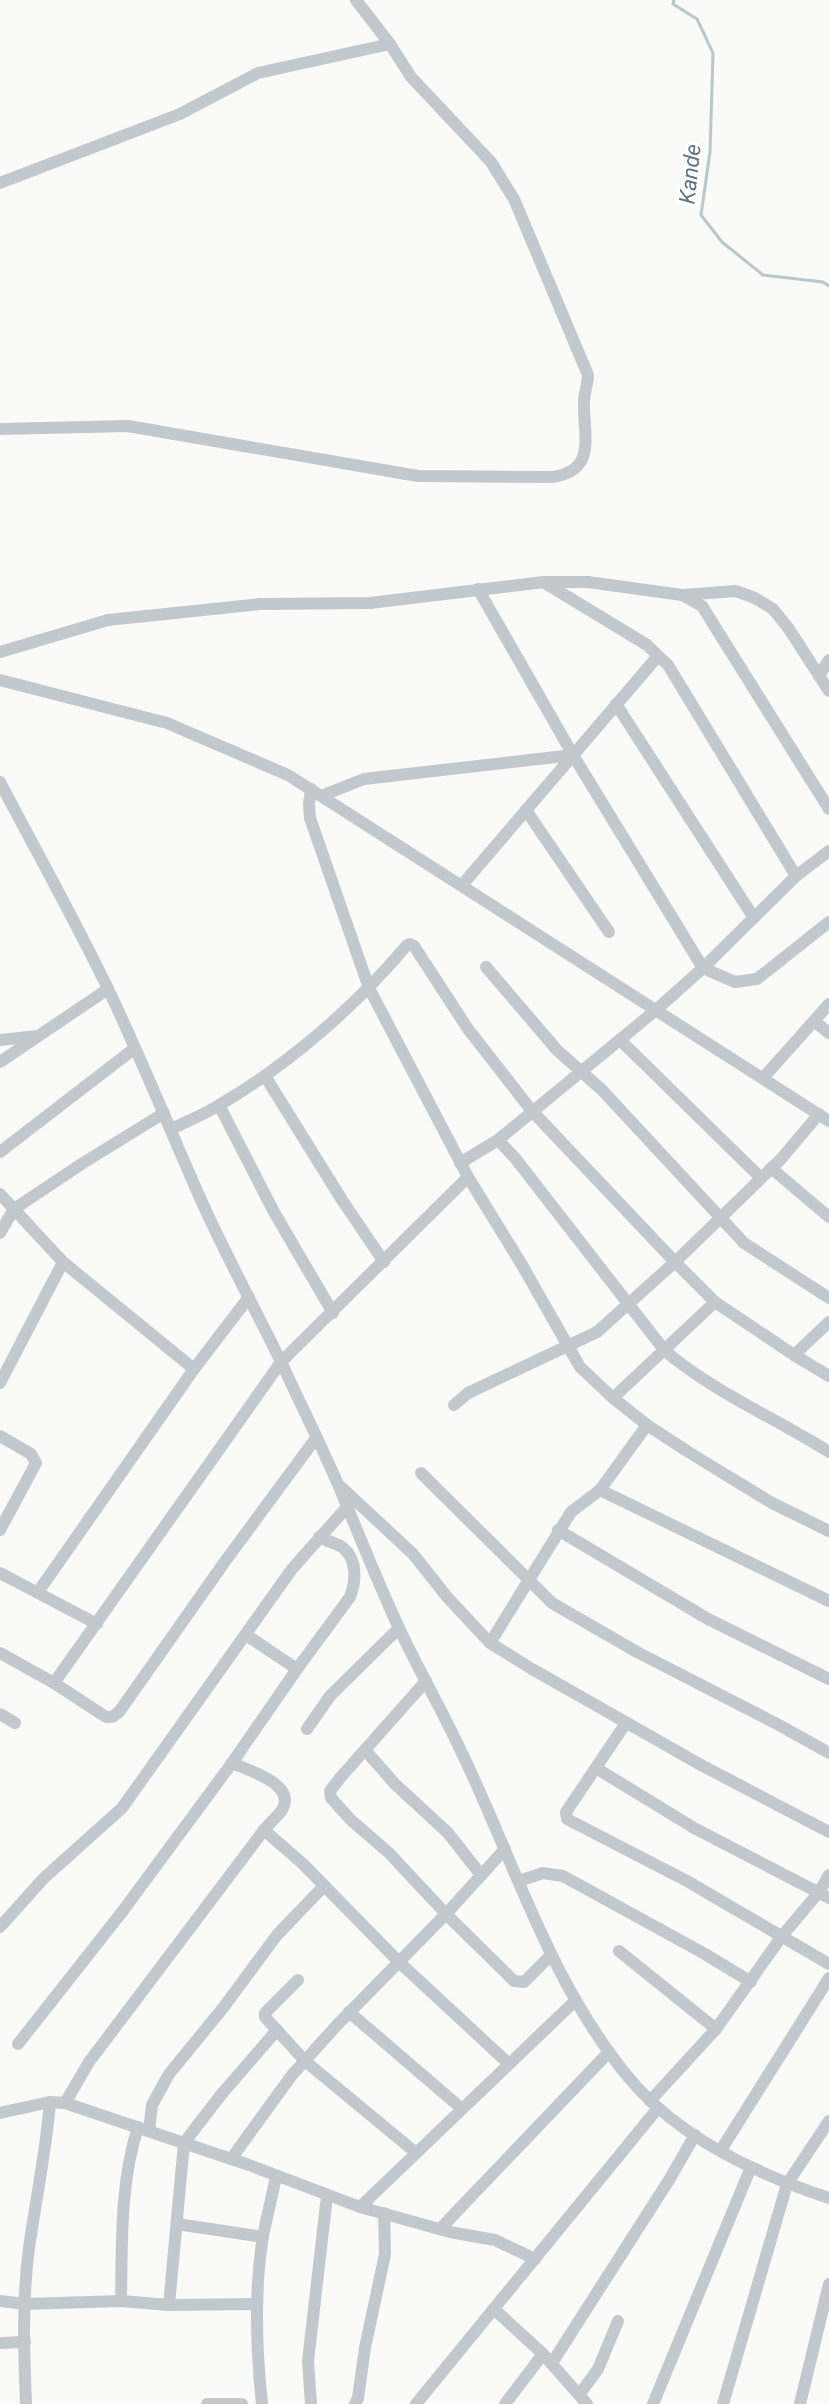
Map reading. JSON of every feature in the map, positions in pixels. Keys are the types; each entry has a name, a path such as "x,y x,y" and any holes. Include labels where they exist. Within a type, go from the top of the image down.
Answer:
{"street":[{"path":"0,429 128,426 418,476 552,477 563,475 577,466 585,450 584,400 588,375 534,241 514,199 491,162 411,77 390,44 356,0"},
{"path":"0,183 180,114 258,73 390,44"},
{"path":"544,582 647,645 668,664 796,876"},
{"path":"0,652 108,620 260,604 370,603 544,582 588,582 682,595 736,591 755,598 773,609 789,629 829,691"},
{"path":"478,589 573,755 703,968 735,982 757,979 829,922"},
{"path":"682,595 702,606 829,809"},
{"path":"462,885 658,656"},
{"path":"819,676 829,660"},
{"path":"0,680 167,723 288,775 765,1077 824,1117 675,1262 597,1332 468,1393 454,1405"},
{"path":"616,704 754,918"},
{"path":"573,755 364,779 316,793 309,804 310,818 369,988 460,1163 580,1366 613,1398 647,1425 772,1503 829,1531"},
{"path":"0,782 108,989 165,1113 201,1201 281,1362 338,1484 399,1628 462,1752 551,1955 575,2001 609,2052 654,2105 695,2135 751,2167 787,2184 829,2198"},
{"path":"526,810 609,932"},
{"path":"460,1163 498,1140 656,1010 703,968 796,876 829,850"},
{"path":"171,1129 219,1105 265,1076 369,988 407,945 414,946 468,1029 532,1111 675,1262 715,1302 794,1356 829,1376"},
{"path":"486,967 557,1050 582,1071 744,1243 829,1298"},
{"path":"0,1062 108,989"},
{"path":"765,1077 829,1004"},
{"path":"814,1021 829,1033"},
{"path":"0,1040 41,1036"},
{"path":"620,1040 760,1178"},
{"path":"0,1152 135,1048"},
{"path":"265,1076 342,1200 384,1262"},
{"path":"219,1105 274,1212 333,1312"},
{"path":"0,1233 14,1209 82,1163 165,1113"},
{"path":"498,1140 515,1158 665,1351 678,1362 737,1399 829,1452"},
{"path":"771,1168 829,1217"},
{"path":"54,1683 281,1362 468,1177"},
{"path":"0,1194 63,1262 194,1369"},
{"path":"0,1383 63,1262"},
{"path":"38,1592 194,1369 249,1297"},
{"path":"613,1398 715,1302"},
{"path":"794,1356 829,1322"},
{"path":"490,1643 558,1530 571,1512 600,1490 647,1425"},
{"path":"0,1436 31,1454 36,1463 0,1530"},
{"path":"0,1653 54,1683 106,1717 112,1717 119,1712 232,1551 316,1438"},
{"path":"421,1473 552,1603 637,1652 779,1725 829,1754"},
{"path":"338,1484 413,1554 448,1598 490,1643 626,1723 829,1832"},
{"path":"600,1490 829,1601"},
{"path":"0,1927 44,1878 122,1808 292,1569 347,1508"},
{"path":"558,1530 708,1619 829,1678"},
{"path":"18,2044 122,1912 350,1597 355,1585 351,1558 343,1548 320,1538"},
{"path":"0,1573 97,1624"},
{"path":"307,1729 330,1696 399,1628"},
{"path":"246,1635 297,1669"},
{"path":"426,1682 330,1791 331,1798 351,1820 389,1853 446,1914 514,1981 524,1982 551,1955"},
{"path":"0,1714 15,1723"},
{"path":"626,1723 566,1812 567,1819 658,1866 829,1964"},
{"path":"365,1750 395,1784 448,1833 481,1875"},
{"path":"65,2103 89,2062 283,1808 285,1798 283,1791 273,1782 232,1763"},
{"path":"596,1768 694,1828 824,1895"},
{"path":"264,1830 303,1864 399,1962 508,2063"},
{"path":"231,2159 292,2075 505,1849"},
{"path":"519,1881 543,1873 563,1876 751,1982"},
{"path":"416,2404 495,2310 716,2029 782,1936 824,1895 829,1875"},
{"path":"122,2301 123,2220 128,2162 153,2104 170,2074 277,1935 324,1886"},
{"path":"619,1952 716,2029"},
{"path":"721,2150 829,1978"},
{"path":"298,1980 265,2013 265,2018 305,2061 415,2152"},
{"path":"360,2207 575,2001"},
{"path":"350,2013 461,2108"},
{"path":"169,2305 184,2143 219,2096 277,2030"},
{"path":"440,2229 609,2052"},
{"path":"26,2404 25,2304 29,2250 47,2140 50,2102"},
{"path":"0,2113 50,2102 65,2103 231,2159 360,2207 440,2229 495,2240 535,2259"},
{"path":"723,2404 787,2184 829,2121"},
{"path":"505,2404 547,2359 669,2180 695,2135"},
{"path":"653,2404 751,2167"},
{"path":"262,2404 256,2351 257,2304 263,2237 276,2177"},
{"path":"310,2404 308,2361 327,2196"},
{"path":"354,2404 358,2398 365,2348 385,2254 384,2213"},
{"path":"177,2224 263,2237"},
{"path":"800,2404 829,2284"},
{"path":"0,2301 25,2304 122,2301 169,2305 257,2304"},
{"path":"495,2310 547,2359 583,2400 618,2321"},
{"path":"0,2343 25,2342"},
{"path":"207,2404 242,2404"}],"waterway":[{"name":"Kande","path":"674,0 673,4 697,19 713,53 710,152 701,215 722,242 763,275 823,282 829,286"}]}
